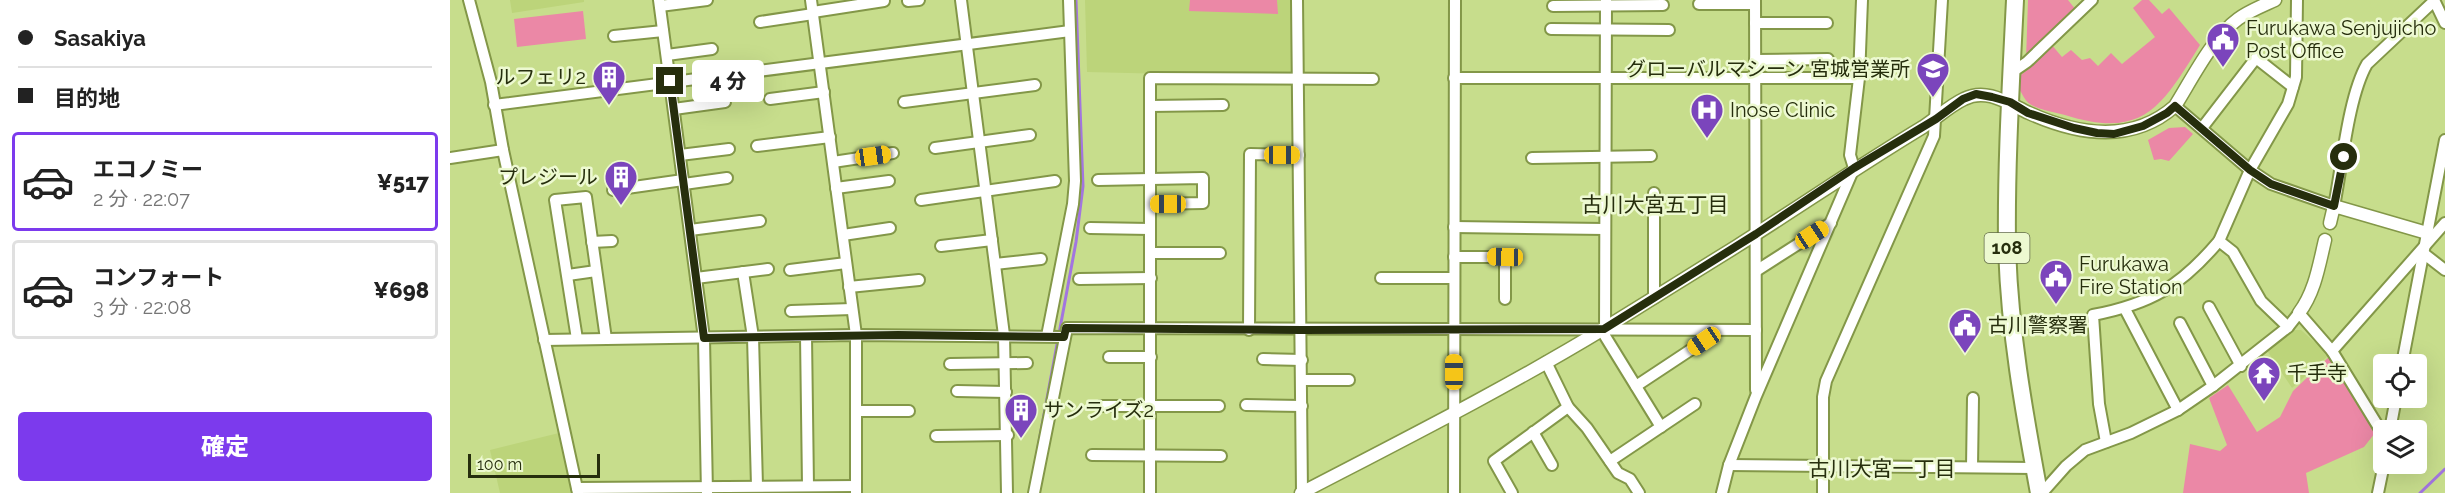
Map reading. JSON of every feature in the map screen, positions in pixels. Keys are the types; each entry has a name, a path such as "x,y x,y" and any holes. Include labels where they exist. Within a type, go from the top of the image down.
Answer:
{"highway":[{"name":"108","path":"2015,0 2007,247 2016,352 2041,493"}],"street":[{"path":"469,0 491,82 503,150 578,490 707,490 757,486 856,489 856,335 812,0"},
{"path":"707,0 660,3 704,338 707,490"},
{"path":"961,0 1004,335 1008,435 1007,493"},
{"path":"1049,336 1073,204 1075,181 1069,0"},
{"path":"1297,0 1302,330 1301,493 1454,413 1604,329 1756,234 1854,168 1936,119 1963,99 1976,94 2010,102 2028,113 2097,133 2114,134 2143,126 2175,106 2221,35 2236,20 2275,0"},
{"path":"1454,493 1455,0"},
{"path":"1722,493 1729,465 1756,396 1854,168 1850,155 1858,78 1862,0"},
{"path":"1822,493 1823,397 1826,381 1934,136 1942,0"},
{"path":"2012,73 2027,62 2092,0"},
{"path":"2106,442 2099,405 2093,315 2125,309 2166,291 2197,267 2219,241 2250,170 2288,104 2296,77 2297,0"},
{"path":"760,22 884,1"},
{"path":"2330,223 2351,115 2367,64 2434,1 2445,23"},
{"path":"1699,4 1755,2 1756,396"},
{"path":"1553,6 1606,3 1663,5"},
{"path":"1606,3 1604,329 1605,336 1661,427"},
{"path":"1755,23 1827,23"},
{"path":"1551,28 1669,30"},
{"path":"614,36 663,31"},
{"path":"494,105 1070,31"},
{"path":"667,55 712,49"},
{"path":"2202,128 2256,58 2293,87"},
{"path":"1755,60 1828,59"},
{"path":"1150,493 1150,78 1373,79"},
{"path":"1454,78 1858,78"},
{"path":"904,102 1035,85"},
{"path":"770,99 824,92"},
{"path":"674,109 724,102"},
{"path":"1150,106 1223,105"},
{"path":"2175,106 2250,170 2271,184 2334,206 2427,232"},
{"path":"935,148 1030,135"},
{"path":"757,146 830,137"},
{"path":"2404,354 2445,140"},
{"path":"680,155 729,149"},
{"path":"450,158 503,150"},
{"path":"833,162 893,153"},
{"path":"1249,330 1250,154 1299,155"},
{"path":"1532,158 1651,156"},
{"path":"614,190 727,178"},
{"path":"1098,180 1203,178 1203,203 1150,204"},
{"path":"921,200 1054,181"},
{"path":"836,188 889,182"},
{"path":"1654,193 1654,298"},
{"path":"577,339 555,200 586,197 606,339"},
{"path":"690,230 760,221"},
{"path":"1756,271 1831,223"},
{"path":"2332,351 2424,250 2445,223"},
{"path":"1454,227 1605,229"},
{"path":"843,235 890,228"},
{"path":"1090,228 1150,229"},
{"path":"941,246 992,240"},
{"path":"2041,493 2066,466 2085,450 2131,433 2178,410 2241,366 2288,327 2308,301 2325,240"},
{"path":"592,242 612,241"},
{"path":"2219,241 2233,252 2261,301 2288,327"},
{"path":"2424,250 2445,270"},
{"path":"1150,253 1220,253"},
{"path":"1454,257 1505,257 1505,299"},
{"path":"995,264 1041,259"},
{"path":"790,270 846,262"},
{"path":"696,278 768,269"},
{"path":"568,275 596,271"},
{"path":"743,272 753,337 757,486"},
{"path":"1079,279 1150,278"},
{"path":"1381,278 1454,278"},
{"path":"849,287 919,280"},
{"path":"2209,307 2241,366"},
{"path":"791,311 852,309"},
{"path":"2125,309 2178,410"},
{"path":"2299,313 2332,351 2374,420"},
{"path":"2180,322 2213,386"},
{"path":"1034,493 1066,328 1756,330"},
{"path":"544,340 856,335 1064,337"},
{"path":"806,336 808,486"},
{"path":"1636,386 1704,341"},
{"path":"1109,357 1150,357"},
{"path":"1263,359 1302,360"},
{"path":"1546,362 1568,407 1587,428 1618,473 1630,479 1639,493"},
{"path":"950,364 1027,363"},
{"path":"1302,380 1349,380"},
{"path":"957,391 1006,392"},
{"path":"1972,467 1973,398"},
{"path":"1610,461 1695,404"},
{"path":"1101,406 1219,405"},
{"path":"1246,405 1302,406"},
{"path":"1512,493 1494,460 1568,407"},
{"path":"856,411 909,411"},
{"path":"1533,432 1552,465"},
{"path":"936,436 1008,435"},
{"path":"1092,454 1221,456"},
{"path":"1729,465 2035,468"},
{"path":"2378,493 2382,474"}],"shaded area":[{"path":"510,0 584,0 584,2 512,13"},
{"path":"1085,0 1292,0 1295,77 1087,72"},
{"path":"1190,0 1277,0 1278,14 1189,11"},
{"path":"2028,0 2068,0 2076,10 2026,60"},
{"path":"2142,0 2149,0 2162,14 2169,8 2200,45 2161,101 2148,112 2132,120 2114,123 2092,122 2047,111 2027,101 2019,89 2021,75 2039,60 2051,44 2062,57 2071,50 2082,60 2090,58 2098,66 2111,53 2122,64 2155,37 2133,8"},
{"path":"583,11 586,39 517,47 514,19"},
{"path":"2185,127 2193,134 2169,161 2154,160 2148,140 2169,128"},
{"path":"2292,330 2301,330 2329,355 2292,388 2268,352 2271,345"},
{"path":"2331,355 2373,429 2373,436 2364,447 2306,473 2309,493 2183,493 2190,444 2220,451 2227,445 2209,398 2228,385 2257,432 2280,417 2293,391"},
{"path":"559,433 573,493 500,493 490,450"}],"waterway":[{"path":"1033,474 1076,242 1083,186 1076,0"},
{"path":"2420,493 2445,469"}],"place":[{"name":"Furukawa Senjujicho Post Office","path":"2223,68"},
{"name":"グローバルマシーン 宮城営業所","path":"1933,98"},
{"name":"ルフェリ2","path":"609,106"},
{"name":"Inose Clinic","path":"1707,139"},
{"name":"プレジール","path":"621,206"},
{"name":"Furukawa Fire Station","path":"2056,305"},
{"name":"古川警察署","path":"1965,354"},
{"name":"千手寺","path":"2264,402"},
{"name":"サンライズ2","path":"1021,439"}],"district":[{"name":"古川大宮五丁目","path":"1655,205"},
{"name":"古川大宮一丁目","path":"1882,469"}],"route":[{"path":"670,81 704,338 856,335 1064,337 1066,328 1604,329 1756,234 1854,168 1936,119 1963,99 1976,94 2010,102 2028,113 2097,133 2114,134 2143,126 2175,106 2250,170 2271,184 2334,206 2344,157"}]}
